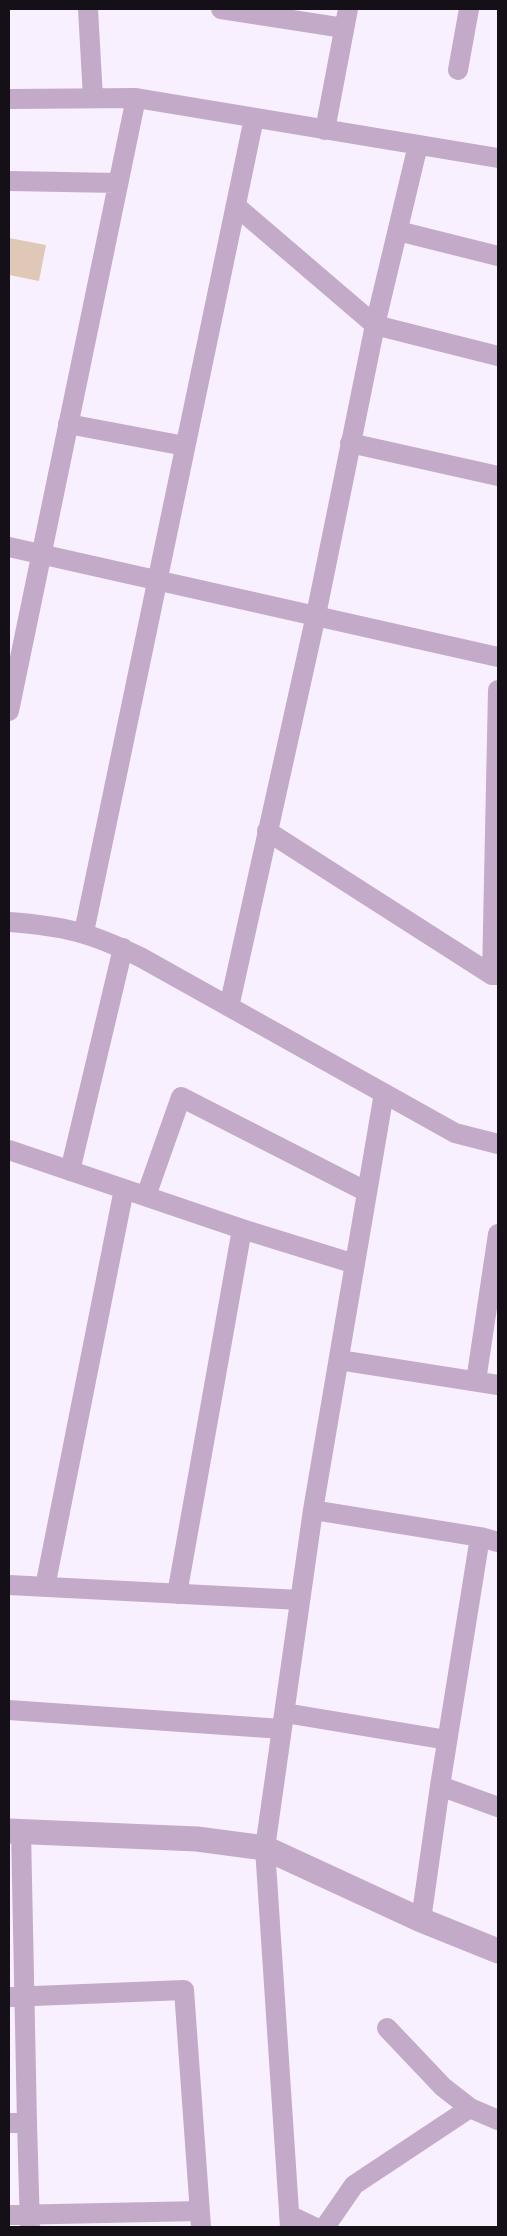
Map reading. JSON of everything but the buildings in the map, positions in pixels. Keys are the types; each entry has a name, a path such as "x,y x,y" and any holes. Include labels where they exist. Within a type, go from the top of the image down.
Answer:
{"street":[{"path":"88,9 93,98"},
{"path":"221,9 346,18 325,130"},
{"path":"458,70 469,9"},
{"path":"10,703 136,98"},
{"path":"9,99 136,98 498,158"},
{"path":"84,932 254,118"},
{"path":"229,1006 316,615 350,443 418,145"},
{"path":"9,181 118,183"},
{"path":"236,206 376,325 498,356"},
{"path":"398,231 498,256"},
{"path":"68,424 185,446"},
{"path":"350,443 498,476"},
{"path":"9,547 157,582 316,615 498,658"},
{"path":"495,975 498,690"},
{"path":"267,831 495,975"},
{"path":"9,922 68,928 84,932 123,948 455,1133 498,1144"},
{"path":"70,1171 123,948"},
{"path":"314,2227 289,2221 265,1848 313,1510 384,1093"},
{"path":"146,1196 181,1097 368,1192"},
{"path":"9,1150 242,1229 355,1264"},
{"path":"45,1587 124,1189"},
{"path":"177,1594 242,1229"},
{"path":"476,1381 493,1305 498,1234"},
{"path":"338,1360 498,1385"},
{"path":"313,1510 489,1539 447,1740 421,1920"},
{"path":"9,1585 300,1600"},
{"path":"9,1710 284,1721 447,1740"},
{"path":"440,1786 498,1807"},
{"path":"30,2221 18,2123 15,1831 197,1840 265,1848 421,1920 498,1951"},
{"path":"9,2215 30,2221 200,2219 184,1990 17,1997"},
{"path":"387,2028 443,2087 470,2108 498,2120"},
{"path":"325,2227 354,2185 470,2108"}]}
